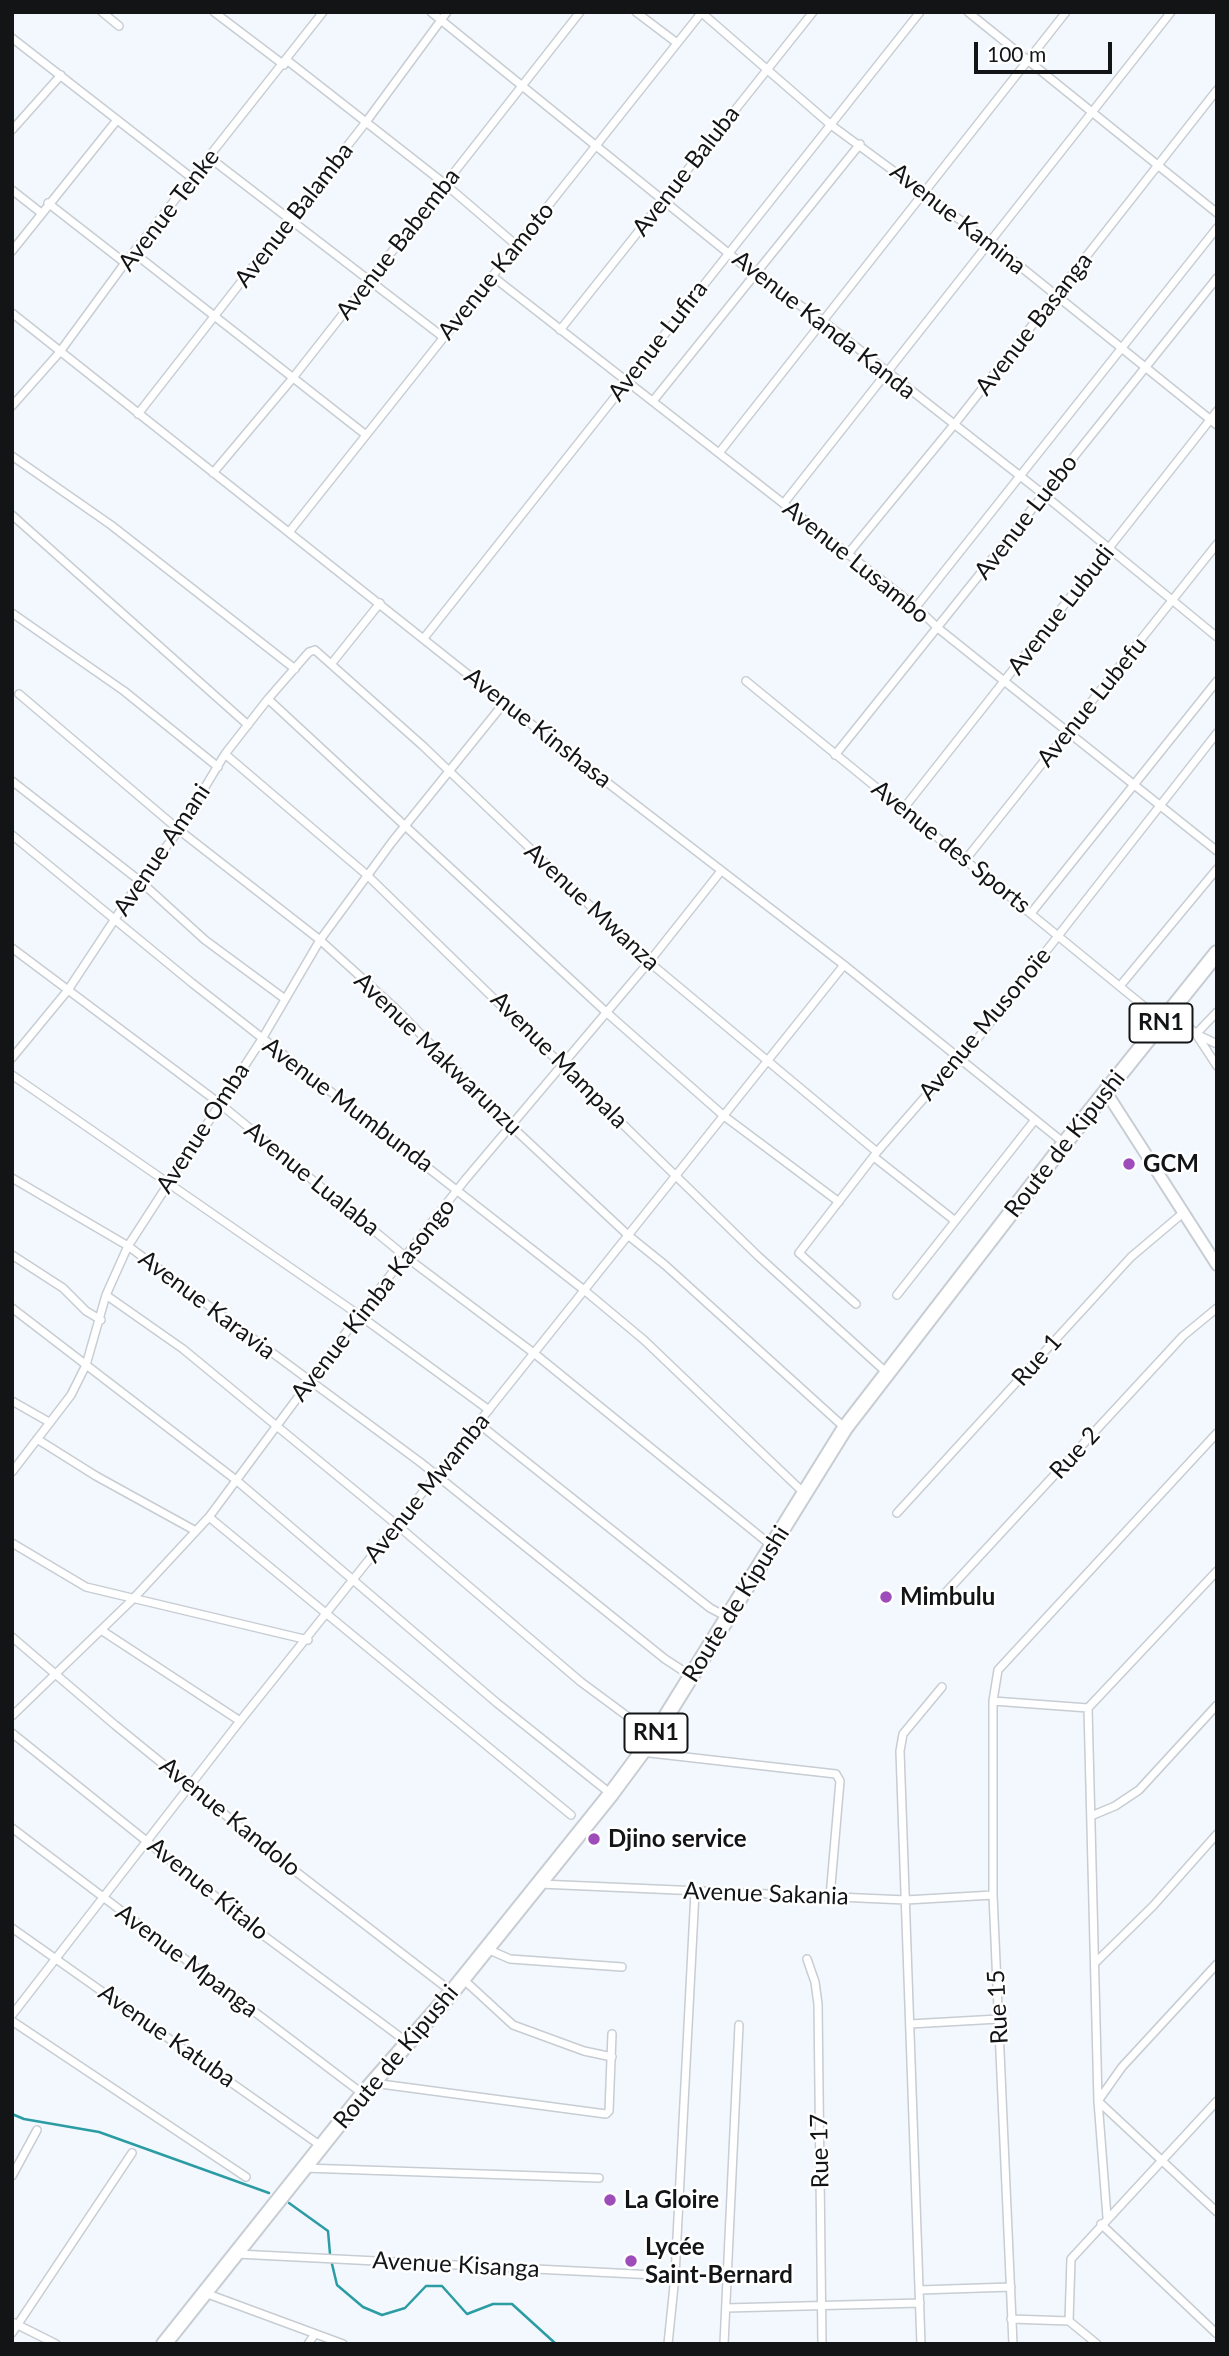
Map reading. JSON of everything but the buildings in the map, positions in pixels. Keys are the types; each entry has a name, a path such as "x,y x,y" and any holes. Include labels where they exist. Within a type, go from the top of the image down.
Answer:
{"highway":[{"name":"Route de Kipushi","path":"164,2344 368,2088 452,1992 611,1794 654,1737 845,1428 1064,1144 1217,953"}],"street":[{"path":"102,12 119,26"},
{"path":"214,12 366,122 515,244"},
{"name":"Avenue Tenke","path":"12,406 59,353 125,263 286,63 323,12"},
{"name":"Avenue Kanda Kanda","path":"431,12 522,88 729,251 754,274 823,321 953,426 1043,494 1217,637"},
{"name":"Avenue Balamba","path":"138,414 366,122 447,12"},
{"name":"Avenue Babemba","path":"213,473 292,379 367,280 580,12"},
{"path":"636,12 677,43"},
{"name":"Avenue Kamoto","path":"290,531 515,244 597,146 702,12"},
{"name":"Avenue Kamina","path":"702,12 766,71 831,125 989,242 1213,422"},
{"name":"Avenue Baluba","path":"560,330 813,12"},
{"name":"Avenue Lufira","path":"424,638 920,12"},
{"path":"968,12 1217,214"},
{"path":"719,453 1066,12"},
{"path":"784,503 1171,12"},
{"path":"12,37 192,178"},
{"path":"12,130 61,75"},
{"name":"Avenue Basanga","path":"847,555 953,426 1217,90"},
{"path":"12,251 40,212 117,120"},
{"name":"Avenue Lufira","path":"653,401 860,144"},
{"path":"210,158 443,337"},
{"path":"12,190 40,212"},
{"path":"48,203 125,263"},
{"name":"Avenue Luebo","path":"916,607 1217,228"},
{"path":"134,253 366,436"},
{"name":"Avenue Lusambo","path":"492,276 916,607 939,629 1217,851"},
{"name":"Avenue Luebo","path":"835,755 939,629 1043,494 1217,278"},
{"name":"Avenue Kinshasa","path":"12,313 59,353 290,531 504,703 844,965 1064,1144"},
{"name":"Avenue Lubudi","path":"904,808 1213,422 1217,411"},
{"path":"12,456 111,525 295,668"},
{"path":"12,515 248,725"},
{"name":"Avenue Lubefu","path":"966,859 1217,544"},
{"path":"332,663 380,603"},
{"path":"12,613 124,691 218,767"},
{"name":"Avenue Amani","path":"12,1058 68,990 140,881 179,830 225,754 311,650 317,651"},
{"name":"Avenue Mwanza","path":"317,651 649,962 954,1220"},
{"name":"Avenue des Sports","path":"746,681 1032,912 1119,986 1196,1034 1217,1066"},
{"name":"Avenue Musonoïe","path":"1032,912 1217,681"},
{"name":"Avenue Makwarunzu","path":"19,694 179,830 320,940 395,1008 510,1125 629,1236 845,1428"},
{"path":"268,699 606,1012 724,1116 839,1202"},
{"name":"Avenue Omba","path":"12,1472 71,1395 86,1365 102,1320 106,1295 128,1246 262,1039 320,940 405,827 504,703"},
{"name":"Avenue Musonoïe","path":"856,1304 799,1254 875,1155 952,1066 960,1061 1060,935 1159,803 1217,733"},
{"name":"Avenue Mampala","path":"225,754 368,875 675,1175 887,1373"},
{"path":"12,781 140,881 205,940 285,999"},
{"name":"Avenue Mumbunda","path":"12,835 262,1039 458,1189 584,1290 644,1340 804,1493"},
{"path":"1119,986 1217,869"},
{"name":"Avenue Kimba Kasongo","path":"12,1716 132,1600 194,1530 209,1517 359,1315 458,1189 649,962 721,870"},
{"name":"Avenue Lualaba","path":"12,948 219,1103 406,1257 535,1354 772,1546"},
{"name":"Avenue Mwamba","path":"12,2015 104,1900 240,1721 308,1640 844,965"},
{"path":"1217,1012 1196,1034 1217,1044"},
{"path":"12,1075 359,1315 489,1410"},
{"path":"1106,1092 1217,1265"},
{"path":"897,1295 1034,1121"},
{"name":"Avenue Karavia","path":"12,1178 128,1246 438,1477 665,1659 692,1677"},
{"name":"Rue 1","path":"897,1513 1131,1257 1183,1213"},
{"path":"12,1255 63,1288 86,1311 102,1320"},
{"path":"106,1295 183,1349 397,1525 581,1682 654,1737"},
{"path":"12,1308 236,1480 497,1703 611,1794"},
{"name":"Rue 2","path":"937,1602 1182,1336 1217,1308"},
{"path":"12,1401 49,1422"},
{"path":"479,1424 710,1608 729,1618"},
{"name":"Rue 15","path":"1013,2344 993,1895 993,1701 998,1670 1217,1433"},
{"path":"37,1439 96,1476 194,1530"},
{"path":"209,1517 571,1815"},
{"path":"12,1543 86,1587 308,1640"},
{"path":"1107,2217 1098,2101 1088,1708 1217,1571"},
{"path":"101,1630 240,1721"},
{"name":"Avenue Kandolo","path":"12,1637 115,1726 277,1857 452,1992"},
{"path":"921,2344 900,1744 907,1728 942,1688"},
{"path":"993,1701 1088,1708"},
{"path":"1091,1815 1115,1806 1139,1790 1217,1705"},
{"name":"Avenue Kitalo","path":"12,1733 267,1937 407,2042"},
{"path":"642,1752 836,1774 840,1782 830,1897"},
{"name":"Avenue Mpanga","path":"12,1828 104,1900 368,2088"},
{"path":"1095,1963 1153,1906 1217,1834"},
{"name":"Avenue Sakania","path":"539,1884 905,1900 993,1895"},
{"path":"668,2344 675,2276 695,1892"},
{"name":"Avenue Katuba","path":"12,1928 321,2146"},
{"path":"487,1949 510,1959 622,1967"},
{"name":"Rue 17","path":"807,1959 815,1982 818,2004 824,2308 822,2344"},
{"path":"1098,2101 1122,2067 1217,1964"},
{"path":"462,1979 513,2025 584,2051 612,2057"},
{"path":"910,2024 998,2019"},
{"path":"12,2021 246,2177"},
{"path":"724,2344 739,2025"},
{"path":"368,2088 604,2114 609,2111 612,2034"},
{"path":"1098,2101 1217,2211"},
{"path":"1069,2321 1071,2259 1217,2101"},
{"path":"12,2176 37,2130"},
{"path":"12,2333 15,2324 132,2153"},
{"path":"304,2168 599,2178"},
{"path":"1101,2224 1217,2333"},
{"name":"Avenue Kisanga","path":"236,2254 675,2276"},
{"path":"919,2290 1011,2287"},
{"path":"205,2293 343,2344"},
{"path":"726,2308 824,2308 837,2304 920,2302"},
{"path":"1012,2319 1069,2321 1097,2344"},
{"path":"15,2324 56,2344"},
{"path":"308,2344 315,2334"}],"waterway":[{"path":"12,2114 24,2119 99,2132 269,2193"},
{"path":"289,2203 328,2231 330,2254"},
{"path":"332,2264 337,2285 363,2307 382,2315 405,2308 426,2286 442,2286 467,2314 493,2304 512,2304 556,2344"}],"place":[{"name":"GCM","path":"1129,1164"},
{"name":"Mimbulu","path":"886,1597"},
{"name":"Djino service","path":"594,1839"},
{"name":"La Gloire","path":"610,2200"},
{"name":"Lycée Saint-Bernard","path":"631,2261"}]}
